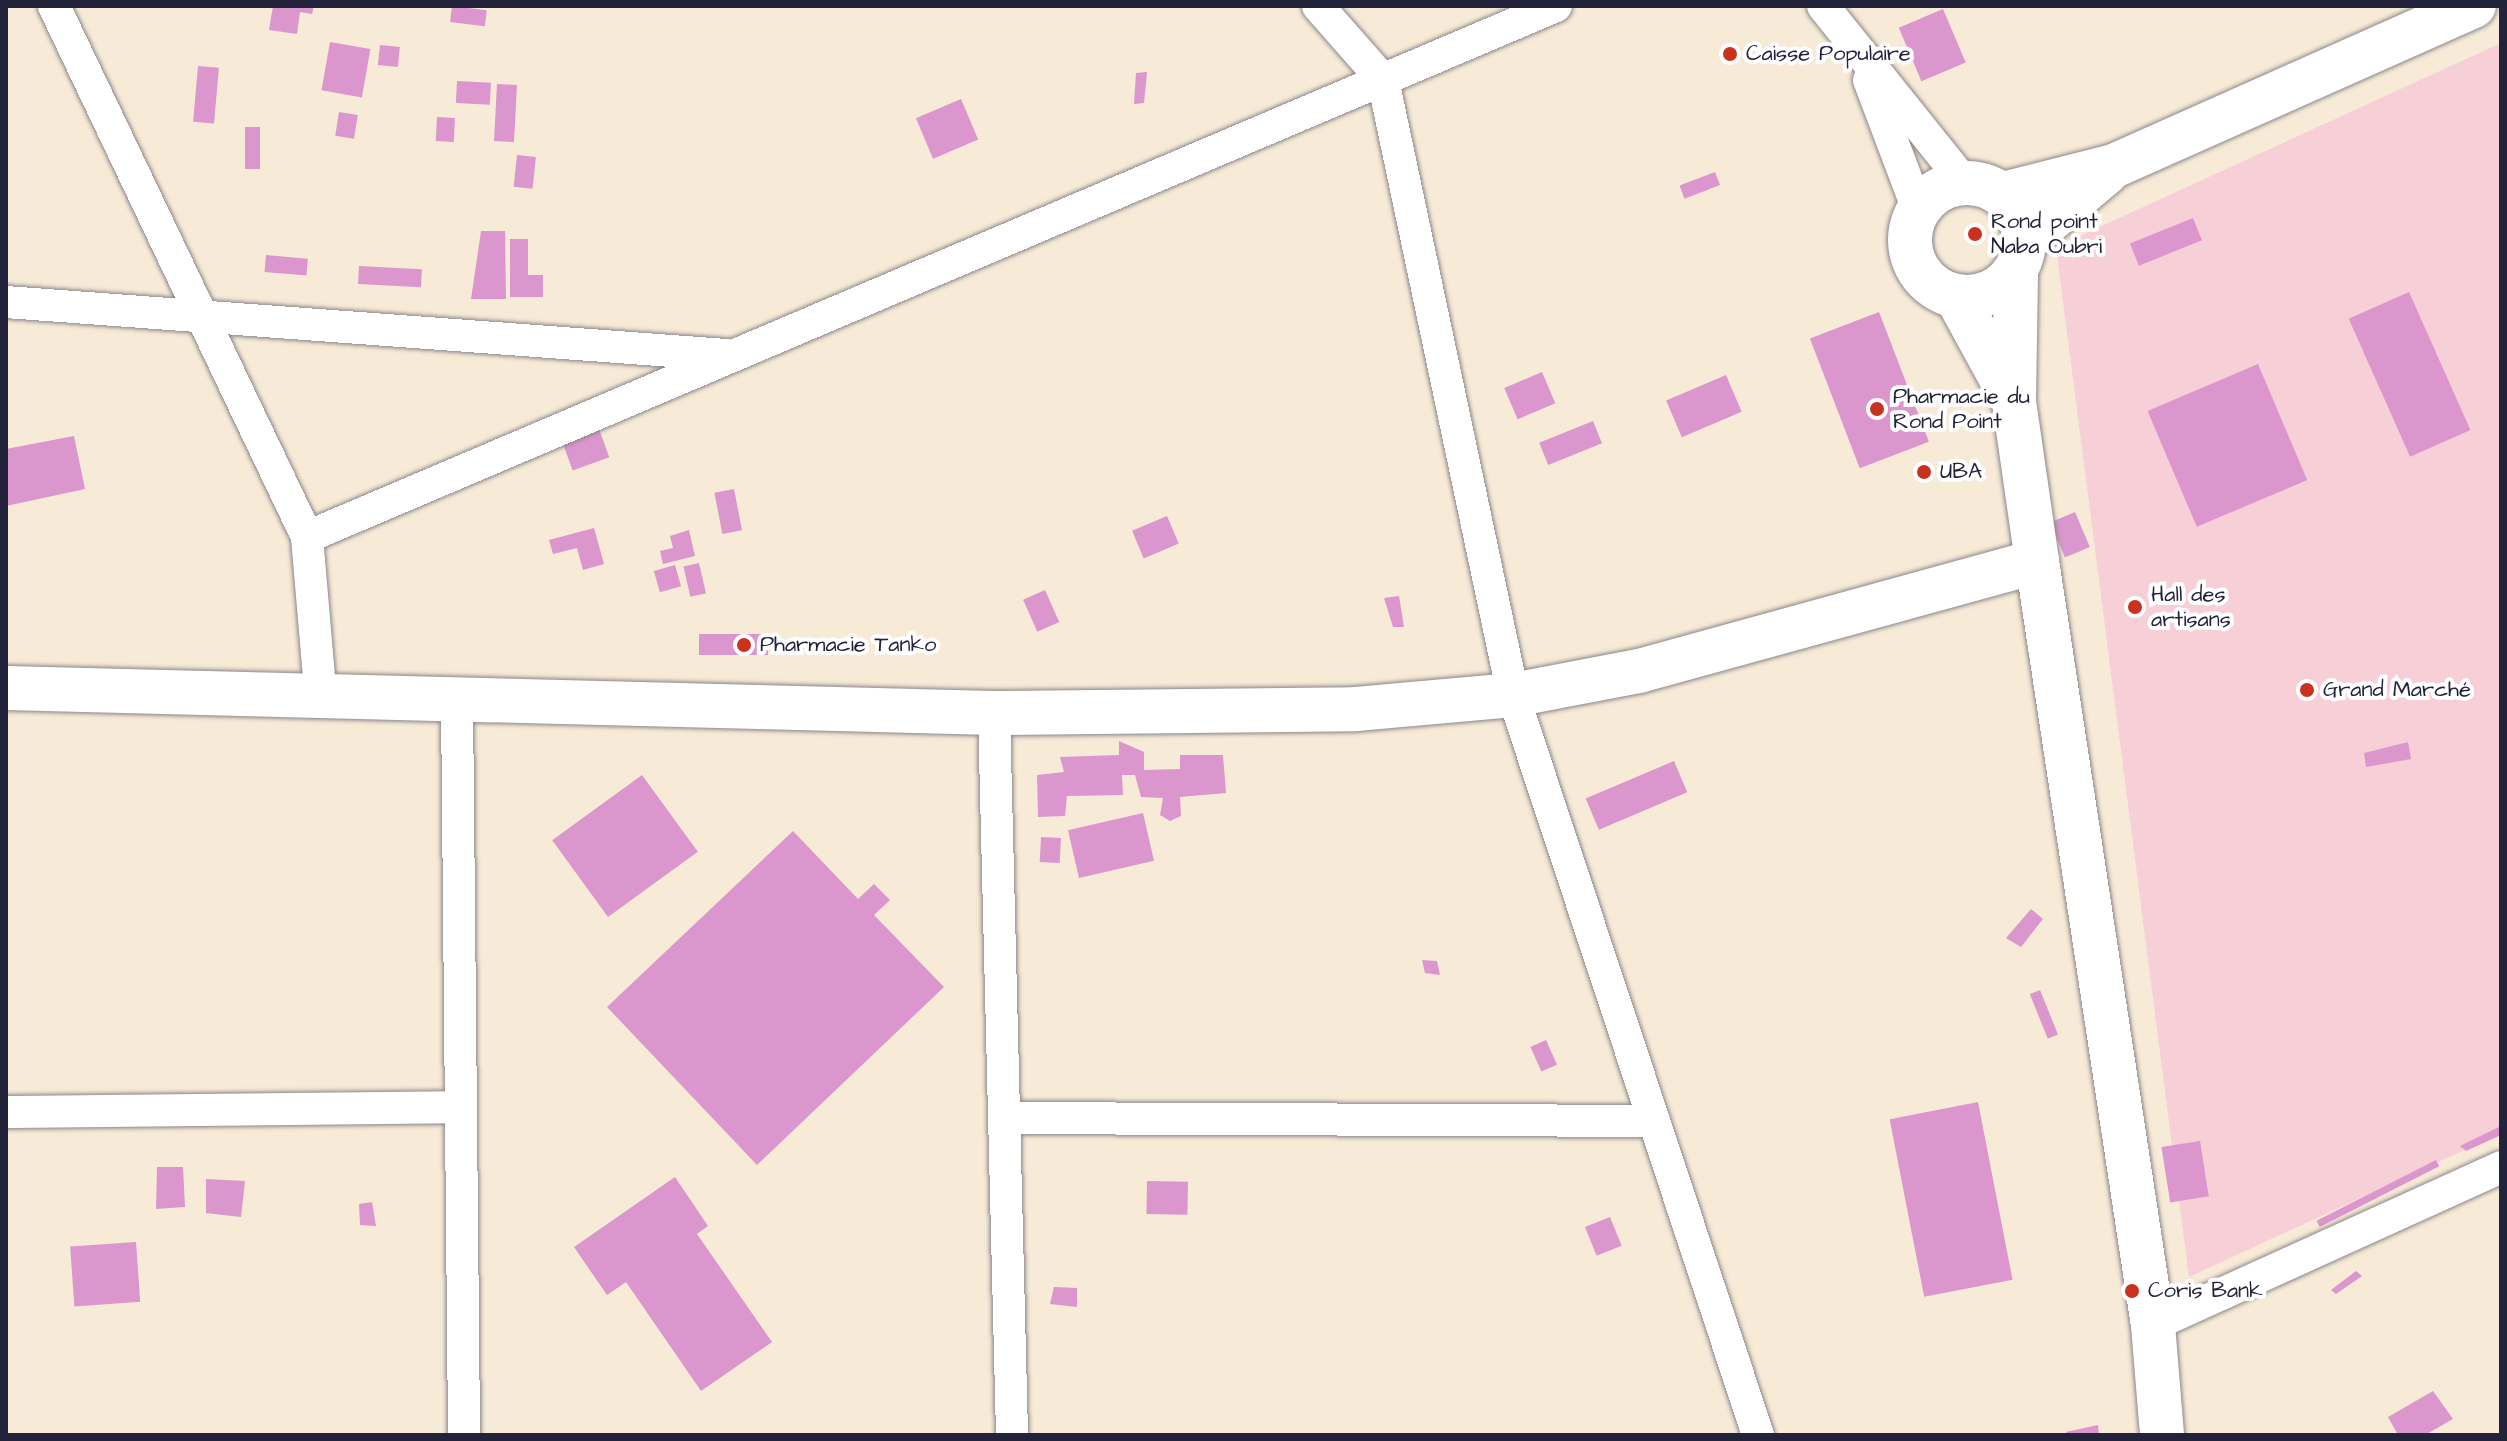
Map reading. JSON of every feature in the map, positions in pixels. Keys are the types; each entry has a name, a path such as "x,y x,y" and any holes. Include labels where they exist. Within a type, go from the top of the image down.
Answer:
{"main road":[{"path":"2114,166 2020,256 1989,292 1956,296 1931,285 1914,263 1909,236 1918,210 1937,190 1984,188 2114,166 2474,6"},
{"path":"1984,188 2020,214 2014,402 2153,1325 2162,1435"},
{"path":"1956,296 2014,402"},
{"path":"6,688 320,690 457,701 994,713 1356,709 1513,695 1744,646 2037,561"}],"street":[{"path":"54,6 307,537 320,690"},
{"path":"1318,6 1383,80 1513,695 1758,1435"},
{"path":"307,537 1556,6"},
{"path":"1823,6 1861,58 1984,188"},
{"path":"1861,58 1918,210"},
{"path":"6,302 200,314 733,356"},
{"path":"457,701 464,1435"},
{"path":"994,713 1012,1435"},
{"path":"6,1112 460,1107"},
{"path":"1004,1118 1654,1121"},
{"path":"2153,1325 2500,1170"}],"shaded area":[{"name":"Grand Marché","path":"2501,43 2501,1133 2189,1277 2056,247"}],"building":[{"path":"273,6 314,6 312,14 300,12 297,34 269,30"},
{"path":"452,6 487,10 485,26 450,22"},
{"path":"1943,9 1966,62 1921,81 1899,28"},
{"path":"330,42 370,49 362,97 321,90"},
{"path":"380,45 400,47 398,67 378,65"},
{"path":"198,66 219,68 214,124 193,122"},
{"path":"1147,72 1144,103 1134,104 1136,73"},
{"path":"457,81 491,83 490,105 456,103"},
{"path":"497,84 517,85 514,142 494,141"},
{"path":"961,99 978,140 933,159 916,118"},
{"path":"339,112 358,115 354,139 335,136"},
{"path":"437,117 455,118 454,142 436,141"},
{"path":"245,127 260,127 260,169 245,169"},
{"path":"517,155 536,157 533,189 514,187"},
{"path":"1715,172 1720,185 1685,199 1680,186"},
{"path":"2193,218 2202,240 2139,266 2130,243"},
{"path":"481,231 505,231 506,299 471,299"},
{"path":"510,239 528,239 528,275 543,275 543,297 510,297"},
{"path":"266,255 308,259 306,276 265,272"},
{"path":"359,266 422,269 421,287 358,284"},
{"path":"2409,292 2470,430 2410,457 2349,319"},
{"name":"Pharmacie du Rond Point","path":"1879,312 1929,442 1860,468 1810,339"},
{"path":"2258,364 2307,480 2197,527 2148,411"},
{"path":"1542,372 1555,403 1518,419 1504,388"},
{"path":"1726,375 1742,412 1682,437 1666,400"},
{"path":"1593,421 1602,443 1548,465 1539,443"},
{"path":"599,429 609,457 573,471 562,442"},
{"path":"74,436 85,489 6,506 6,449"},
{"path":"734,489 742,530 722,534 714,493"},
{"path":"2075,512 2090,547 2065,558 2050,523"},
{"path":"1167,516 1179,544 1144,558 1132,531"},
{"path":"594,528 604,564 583,570 577,548 553,554 549,540"},
{"path":"689,530 695,556 663,564 660,551 673,548 670,536"},
{"path":"699,563 706,593 690,597 683,567"},
{"path":"675,565 681,586 660,592 654,571"},
{"path":"1045,590 1059,622 1037,632 1023,600"},
{"path":"1399,596 1404,627 1393,627 1384,598"},
{"path":"699,634 768,634 768,655 699,655"},
{"path":"1119,741 1144,752 1144,770 1180,769 1180,755 1223,755 1226,793 1180,797 1181,816 1170,821 1160,815 1163,798 1141,797 1135,775 1122,775 1123,795 1067,796 1065,816 1038,817 1037,775 1064,772 1060,757 1119,755"},
{"path":"2408,742 2411,759 2366,767 2364,753"},
{"path":"1674,761 1687,792 1599,830 1586,799"},
{"path":"642,775 698,852 608,917 552,840"},
{"path":"1143,813 1154,861 1079,878 1068,830"},
{"path":"793,831 858,899 874,884 890,900 874,915 944,987 757,1165 607,1007"},
{"path":"1041,837 1061,838 1060,863 1040,862"},
{"path":"2031,909 2043,919 2021,947 2006,938"},
{"path":"1422,960 1437,961 1440,975 1425,973"},
{"path":"2040,990 2058,1035 2048,1039 2030,994"},
{"path":"1546,1040 1557,1065 1541,1072 1530,1047"},
{"path":"1978,1102 2013,1280 1924,1297 1890,1119"},
{"path":"2501,1126 2501,1135 2466,1151 2460,1146"},
{"path":"2200,1141 2209,1196 2170,1202 2161,1147"},
{"path":"2436,1160 2439,1166 2320,1227 2317,1221"},
{"path":"157,1167 183,1167 185,1207 156,1209"},
{"path":"675,1177 708,1226 697,1234 772,1342 701,1391 626,1282 607,1295 574,1247"},
{"path":"206,1179 245,1181 241,1217 206,1213"},
{"path":"1147,1181 1188,1182 1187,1215 1146,1214"},
{"path":"372,1202 376,1226 360,1225 359,1204"},
{"path":"1610,1217 1622,1246 1597,1256 1585,1227"},
{"path":"136,1242 140,1302 74,1306 70,1247"},
{"path":"2356,1271 2362,1276 2336,1294 2331,1290"},
{"path":"1054,1287 1077,1288 1077,1307 1050,1304"},
{"path":"2433,1391 2453,1419 2425,1435 2398,1435 2388,1417"},
{"path":"2098,1425 2099,1435 2067,1435 2066,1432"}],"place":[{"name":"Caisse Populaire","path":"1730,54"},
{"name":"Rond point Naba Oubri","path":"1975,234"},
{"name":"Pharmacie du Rond Point","path":"1877,409"},
{"name":"UBA","path":"1924,472"},
{"name":"Hall des artisans","path":"2135,607"},
{"name":"Pharmacie Tanko","path":"744,645"},
{"name":"Grand Marché","path":"2307,690"},
{"name":"Coris Bank","path":"2132,1291"}]}
